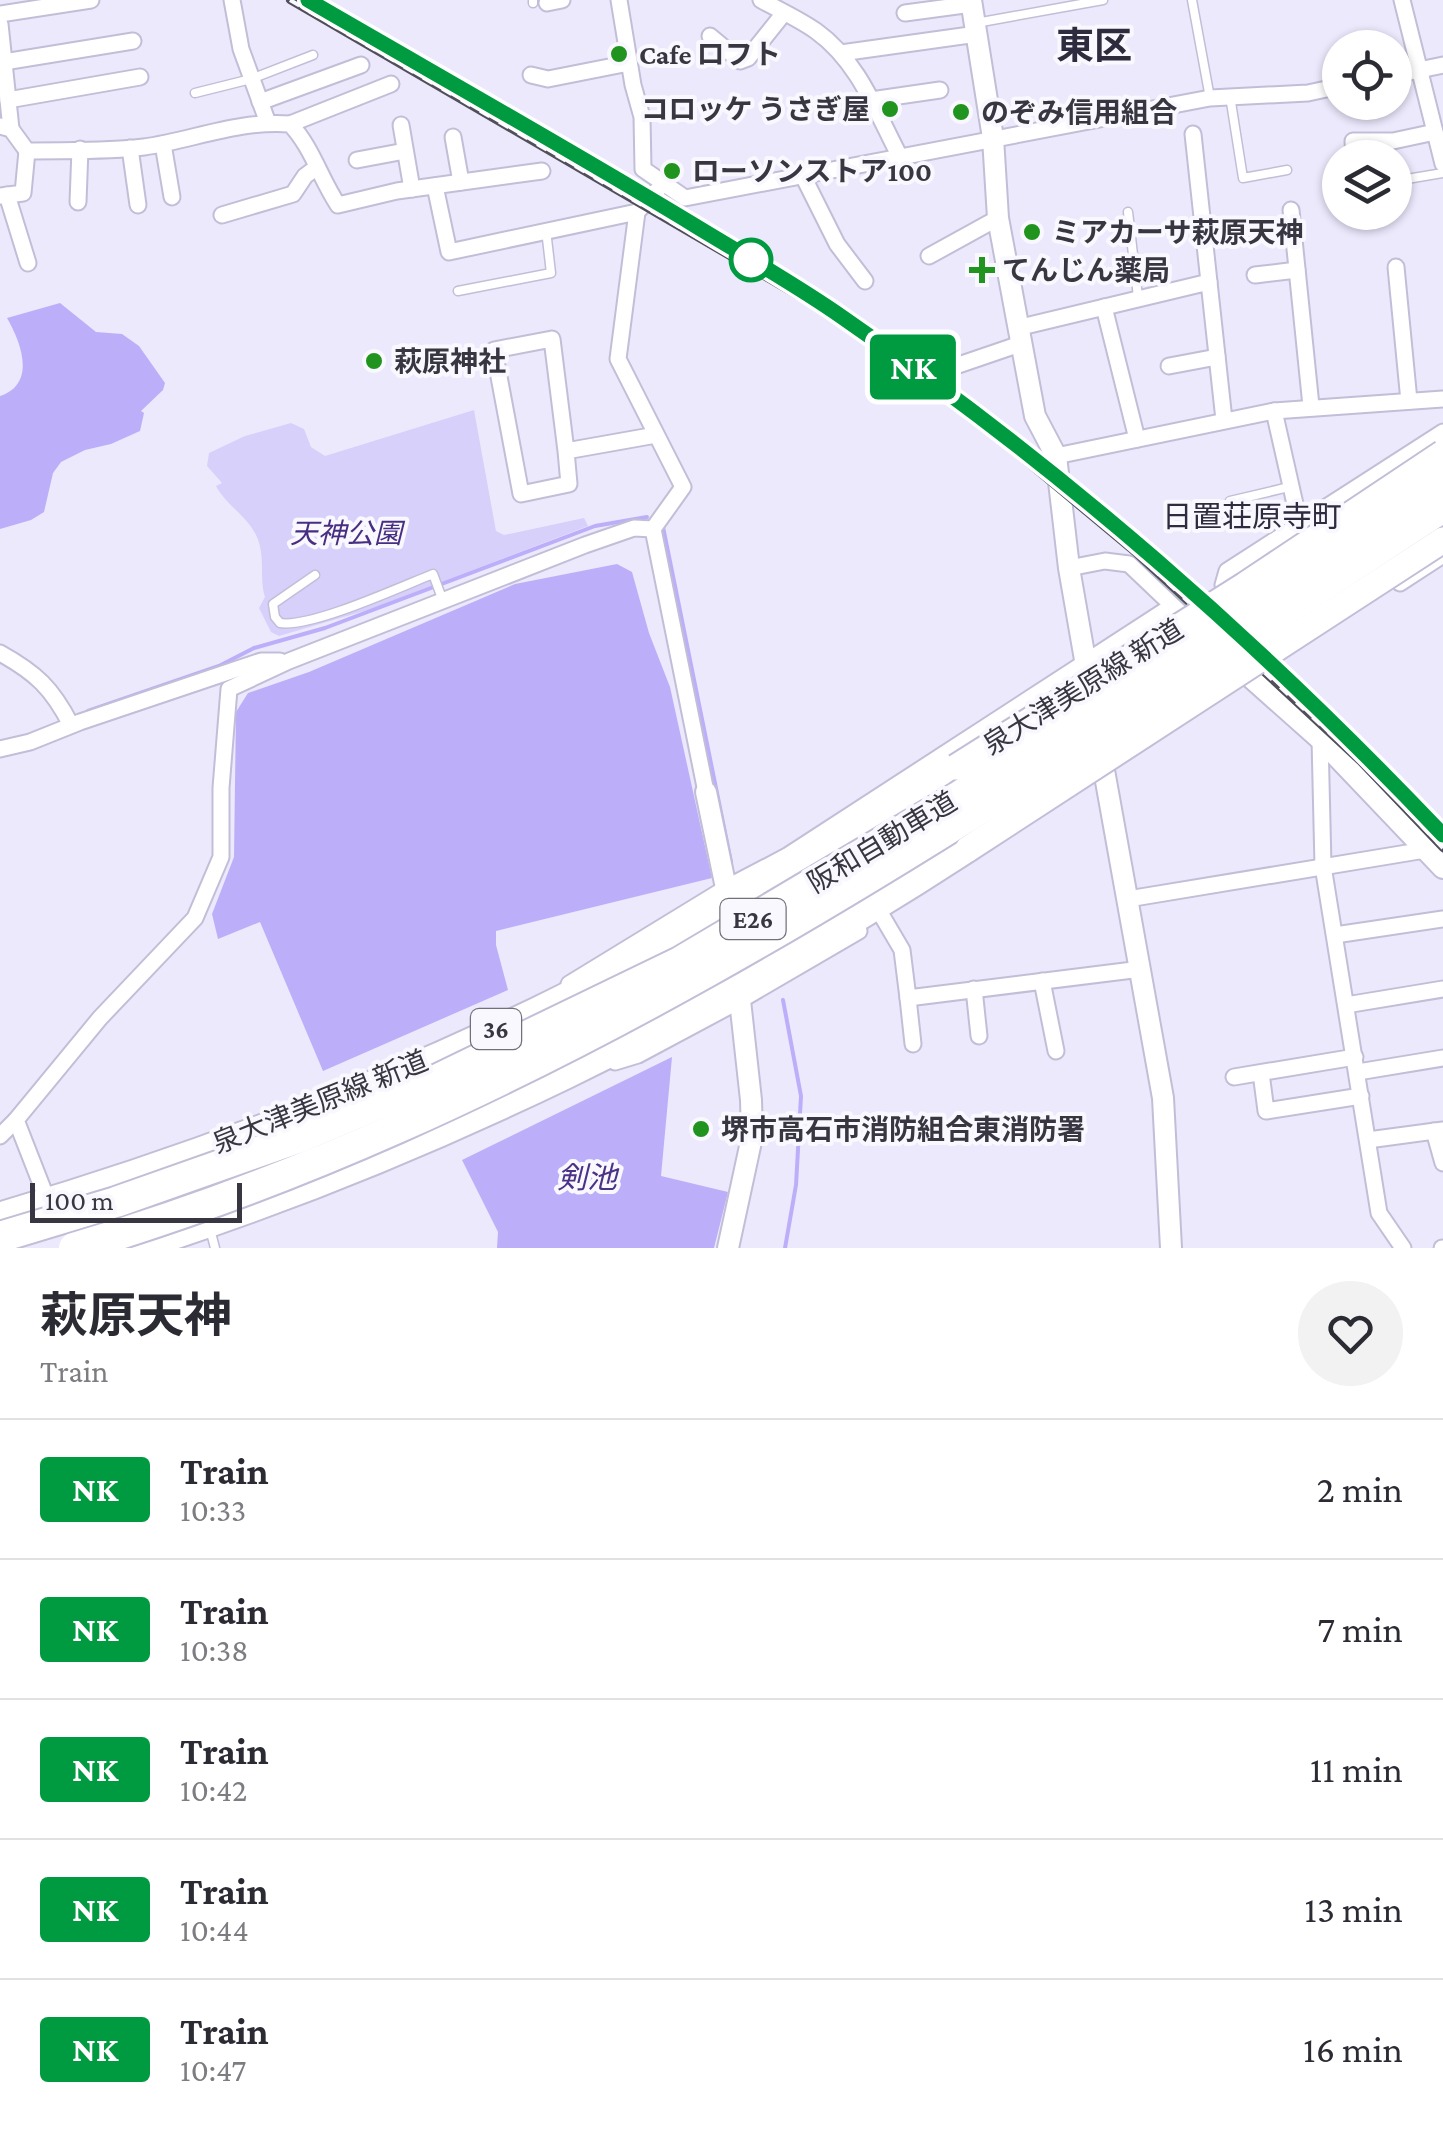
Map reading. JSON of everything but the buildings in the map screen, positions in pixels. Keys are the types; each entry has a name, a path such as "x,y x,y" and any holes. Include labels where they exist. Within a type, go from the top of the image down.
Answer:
{"highway":[{"name":"阪和自動車道","path":"0,1237 116,1202 303,1136 436,1080 680,962 958,797 1443,477"},
{"name":"阪和自動車道","path":"75,1248 135,1230 310,1164 586,1040 697,979 972,814 1443,506"}],"main road":[{"name":"泉大津美原線 新道","path":"0,1215 273,1124 411,1068 539,1009 956,767 1245,585 1443,453"},
{"path":"138,1248 212,1236 739,994 1443,540"}],"street":[{"path":"0,14 90,0"},
{"path":"232,0 241,49 268,122"},
{"path":"619,0 642,117 644,169 684,198 1210,98 1322,90"},
{"path":"760,0 816,30 842,53 899,155"},
{"path":"1402,0 1442,157"},
{"path":"710,36 740,61 748,58 784,13"},
{"path":"904,13 974,15"},
{"path":"842,53 974,15"},
{"path":"974,15 993,138 998,218 1018,336 1034,416 1056,456 1069,568 1163,1098 1171,1248"},
{"path":"0,24 8,100 6,128 27,151 23,193 4,195 28,263"},
{"path":"4,62 132,41"},
{"path":"531,75 548,80 629,63"},
{"path":"260,102 361,65"},
{"path":"1412,72 1443,66"},
{"path":"8,100 140,77"},
{"path":"27,151 130,148 268,122 290,124 391,84"},
{"path":"871,100 940,90"},
{"path":"290,124 306,140 338,205 412,189 542,171"},
{"path":"400,125 412,189"},
{"path":"1399,140 1435,132"},
{"path":"1194,134 1224,420"},
{"path":"453,136 461,182"},
{"path":"163,144 172,197"},
{"path":"130,148 138,206"},
{"path":"78,202 80,149"},
{"path":"357,160 405,151"},
{"path":"222,215 259,212 293,194 317,167"},
{"path":"803,176 838,244 866,281"},
{"path":"435,186 448,252 636,212 662,184"},
{"path":"1291,210 1311,406"},
{"path":"636,212 618,359 683,487 653,529 727,898 752,1137 728,1248"},
{"path":"929,256 998,218"},
{"path":"1396,266 1409,401"},
{"path":"1255,275 1297,270"},
{"path":"938,372 1018,336 1104,307 1209,282"},
{"path":"1104,307 1137,439"},
{"path":"552,339 566,450 569,484 521,494 494,350 552,339"},
{"path":"1169,366 1217,357"},
{"path":"1056,456 1274,411 1443,400"},
{"path":"1274,411 1300,526"},
{"path":"1443,432 1227,571 1222,578 1226,593 1290,652 1443,556"},
{"path":"566,450 656,435"},
{"path":"0,1136 100,1018 195,918 221,857 221,788 229,689 289,661 634,528 653,529"},
{"path":"1069,568 1105,561 1129,564 1320,739 1443,868"},
{"path":"727,898 1172,606"},
{"path":"0,653 24,665 44,682 71,725"},
{"path":"0,749 262,661 289,661"},
{"path":"739,994 882,916 1104,775 1248,674"},
{"path":"1320,739 1324,866 1379,1213 1403,1248"},
{"path":"1128,899 1426,850"},
{"path":"882,916 902,950 913,1044"},
{"path":"1335,935 1443,919"},
{"path":"908,998 1142,969"},
{"path":"1042,981 1056,1051"},
{"path":"974,989 979,1036"},
{"path":"1346,1005 1443,989"},
{"path":"1234,1077 1443,1058"},
{"path":"1260,1074 1266,1111 1361,1096"},
{"path":"16,1120 46,1201 75,1248"},
{"path":"1368,1140 1438,1130 1443,1163"}],"lane":[{"path":"974,15 1103,0"},
{"path":"1192,0 1210,98"},
{"path":"196,93 251,79 313,54"},
{"path":"1230,96 1244,178 1288,170"},
{"path":"1412,178 1443,173"},
{"path":"1128,212 1138,299"},
{"path":"458,292 551,273 546,230"},
{"path":"1230,502 1289,488"},
{"path":"315,576 274,604 275,617 280,622 294,623 352,606 432,574 443,601"}],"green space":[{"name":"天神公園","path":"474,410 496,531 504,535 584,518 588,526 371,609 279,636 271,632 259,608 265,597 259,543 252,528 216,486 222,483 207,466 209,453 245,436 291,423 304,429 311,447 325,456"}],"water":[{"path":"60,303 96,332 122,334 139,346 165,383 163,390 141,411 144,413 140,431 61,462 53,473 44,512 0,529 0,396 19,382 23,362 7,318"},
{"path":"617,564 632,572 670,687 712,878 496,931 508,990 323,1071 260,922 218,939 212,914 234,857 236,712 248,693 309,672 515,584"},
{"name":"剣池","path":"672,1057 661,1176 728,1192 714,1248 497,1248 498,1232 462,1160"}],"waterway":[{"path":"88,711 219,666 254,648 325,628 595,526 647,517"},
{"path":"663,527 731,862"},
{"path":"783,1000 801,1096 796,1185 785,1248"}],"railway":[{"path":"290,0 819,308 979,422 1137,554 1360,761 1443,848"}],"train":[{"name":"NK","path":"308,0 649,198 840,315 984,418 1123,528 1280,668 1443,835"}],"place":[{"name":"Cafe ロフト","path":"619,54"},
{"name":"コロッケ うさぎ屋","path":"890,109"},
{"name":"のぞみ信用組合","path":"961,112"},
{"name":"ローソンストア100","path":"672,171"},
{"name":"ミアカーサ萩原天神","path":"1032,232"},
{"name":"てんじん薬局","path":"982,270"},
{"name":"萩原神社","path":"374,361"},
{"name":"堺市高石市消防組合東消防署","path":"701,1129"}],"district":[{"name":"東区","path":"1094,46"},
{"name":"日置荘原寺町","path":"1252,516"}]}
